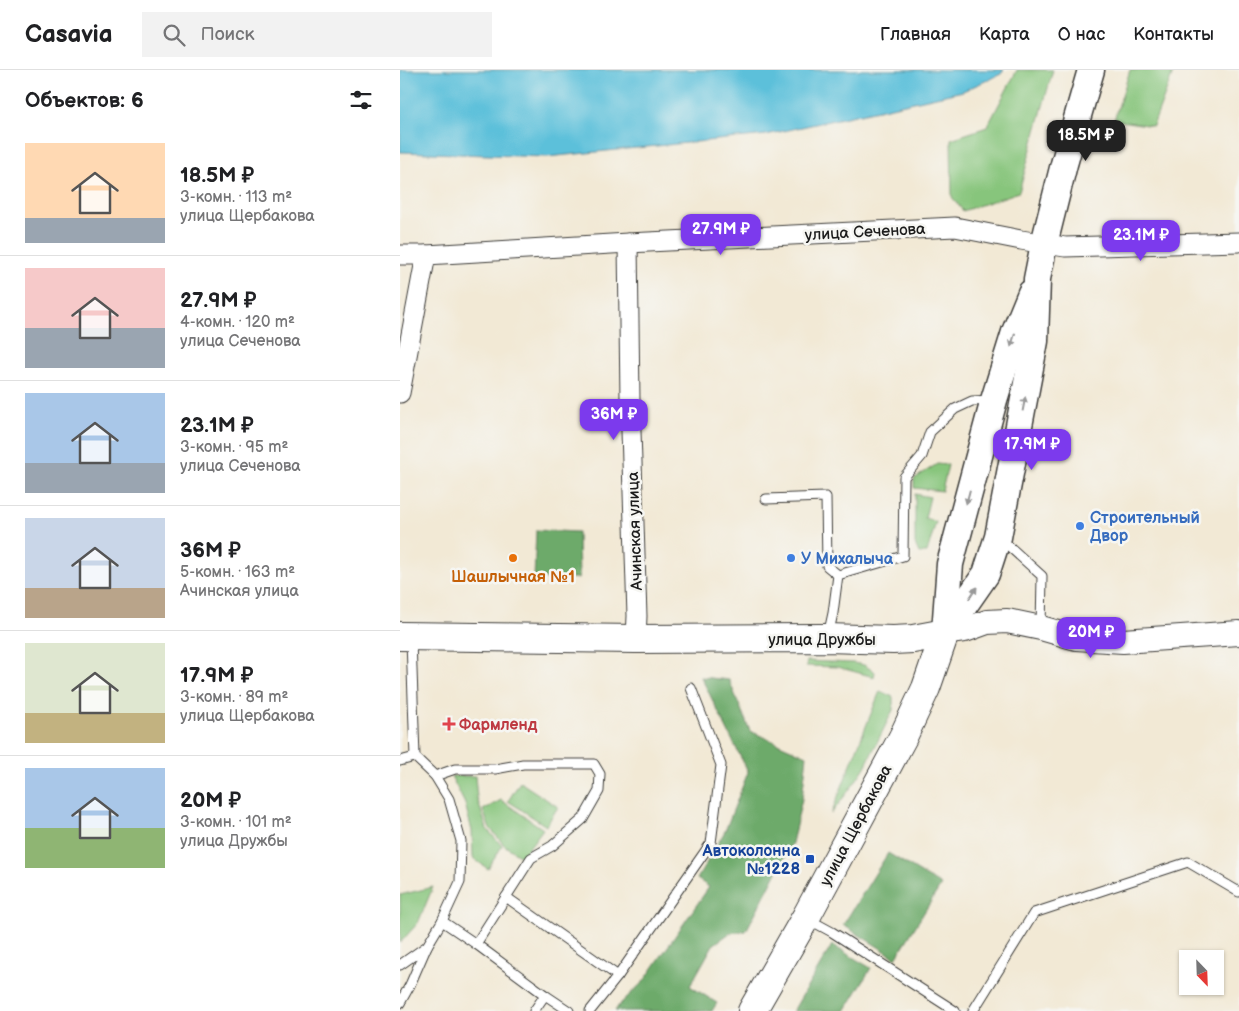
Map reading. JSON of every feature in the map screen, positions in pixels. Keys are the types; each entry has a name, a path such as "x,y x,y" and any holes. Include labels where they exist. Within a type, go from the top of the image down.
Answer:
{"main road":[{"name":"улица Щербакова","path":"945,633 986,574 998,536 1036,341 1037,279 1064,164 1091,70"},
{"name":"улица Щербакова","path":"752,1011 806,917 903,737 926,688 945,633 950,564 994,400 1015,332 1037,279"},
{"name":"улица Дружбы","path":"405,636 636,639 913,639 945,633"}],"street":[{"name":"улица Сеченова","path":"400,255 955,227 1065,247 1239,242"},
{"name":"Ачинская улица","path":"628,243 636,639"},
{"path":"400,393 426,255"},
{"name":"улица Дружбы","path":"945,633 965,630 987,622 1007,621 1022,623 1076,638 1123,641 1239,633"}],"lane":[{"path":"838,575 903,556 904,477 922,456 930,432 955,409 972,401 994,400"},
{"path":"766,499 826,497 826,566 838,575"},
{"path":"998,536 1042,576 1042,628"},
{"path":"827,638 833,613 838,575"},
{"path":"400,1003 460,882 461,840 449,799 435,776 415,757 405,636"},
{"path":"590,1011 618,976 711,843 721,765 691,688"},
{"path":"400,761 415,757"},
{"path":"435,776 455,769 495,769 523,764 594,764 600,774 599,791 583,818 552,846 531,858 476,944"},
{"path":"973,1011 1034,913 1188,862 1239,892"},
{"path":"506,897 618,976"},
{"path":"806,917 955,1011"},
{"path":"442,921 569,1011"},
{"path":"400,965 427,946"},
{"path":"534,1011 545,995"}],"green space":[{"path":"1017,70 1053,70 1019,192 963,211 952,197 951,139 987,127"},
{"path":"1130,70 1174,70 1153,126 1114,120"},
{"path":"937,464 948,465 942,491 914,488 914,479"},
{"path":"915,494 930,497 925,518 936,522 927,553 919,553 915,544"},
{"path":"536,530 578,532 579,578 534,579"},
{"path":"807,661 864,665 875,672 874,677 837,667 806,666"},
{"path":"701,677 729,680 750,731 807,756 802,799 792,843 746,931 730,933 713,945 690,986 717,1003 712,1011 615,1011 644,981 709,887 697,879 725,831 748,772"},
{"path":"880,691 893,697 893,710 865,767 831,814"},
{"path":"451,776 475,776 477,798 487,829 502,846 488,869 473,858 472,831 465,804"},
{"path":"520,782 558,807 546,826 508,801"},
{"path":"501,800 543,829 522,857 504,845 489,827 483,810"},
{"path":"888,853 941,885 896,958 843,925"},
{"path":"433,887 418,923 400,943 400,895"},
{"path":"832,945 871,968 845,1011 793,1011"}],"water":[{"path":"400,70 1004,70 1001,74 963,91 766,135 547,157 400,152"}],"place":[{"name":"Строительный Двор","path":"1080,526"},
{"name":"Шашлычная №1","path":"513,558"},
{"name":"У Михалыча","path":"791,558"},
{"name":"Фармленд","path":"449,724"},
{"name":"Автоколонна №1228","path":"810,859"}]}
